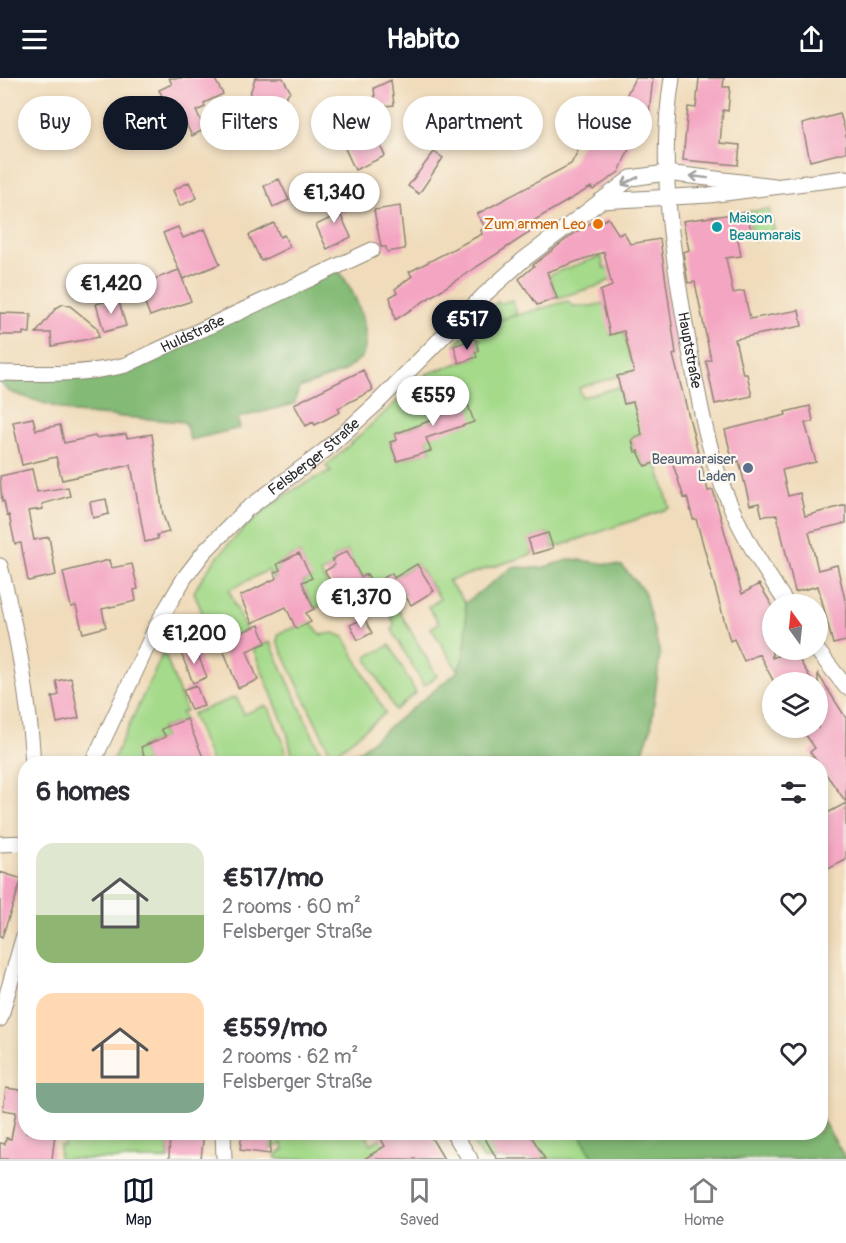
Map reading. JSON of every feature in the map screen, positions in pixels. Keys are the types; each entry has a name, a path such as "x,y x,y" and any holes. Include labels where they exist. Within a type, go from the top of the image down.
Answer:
{"street":[{"name":"Hauptstraße","path":"672,78 666,114 666,174 681,302 697,387 717,470 729,502 746,537 781,594"},
{"name":"Felsberger Straße","path":"96,756 160,619 185,577 205,551 246,510 323,452 375,405 477,302 523,260 632,178 666,174 775,186"},
{"path":"600,201 668,197 846,178"},
{"name":"Huldstraße","path":"0,373 72,373 126,365 372,250"},
{"path":"0,566 21,663 29,712 32,756"},
{"path":"825,660 846,687"},
{"path":"0,844 18,843"},
{"path":"0,1019 18,965"},
{"path":"223,1140 224,1159"},
{"path":"458,1140 470,1159"}],"green space":[{"path":"769,209 776,237 753,241 747,212"},
{"path":"601,256 604,268 612,267 615,277 601,285 557,298 550,278 546,276"},
{"path":"338,270 356,300 364,324 366,336 362,357 343,372 299,388 294,404 237,418 240,428 190,440 185,422 74,413 10,392 1,384 1,379 103,377"},
{"path":"512,300 517,314 496,321 568,301 572,306 592,306 613,301 610,335 624,331 631,361 652,357 649,367 579,388 582,397 619,387 624,404 633,402 645,433 631,437 635,452 638,451 645,466 657,463 670,508 553,548 548,533 528,540 533,554 448,581 464,601 468,621 464,655 458,671 431,628 439,623 428,607 440,599 417,564 394,578 391,574 381,580 437,676 424,686 392,630 394,623 368,574 361,577 347,551 332,559 335,565 321,573 335,599 314,609 302,582 311,578 299,553 277,564 280,570 274,573 287,600 284,602 268,570 229,590 246,631 214,643 194,592 219,556 235,538 272,505 311,480 331,472 326,466 417,383 423,398 434,395 426,374 477,357 475,352 479,350 476,341 481,340 480,337 454,346 498,301 499,304","holes":["421,424 431,451 397,461 390,442 397,440 395,434"]},
{"path":"571,559 622,566 644,591 660,654 651,728 641,756 357,756 356,754 458,671 464,654 466,638 465,603 513,567 541,568"},
{"path":"311,622 321,635 334,633 344,637 385,713 332,756 277,641 279,633"},
{"path":"270,642 322,756 292,756 287,732 253,649"},
{"path":"390,645 416,693 395,710 366,657"},
{"path":"164,651 186,711 181,713 185,720 161,729 164,738 141,747 144,756 115,756"},
{"path":"236,697 244,714 264,706 269,708 287,756 209,756 192,714"},
{"path":"828,1129 846,1159 594,1159 583,1140 828,1140"},
{"path":"65,1140 170,1140 169,1159 59,1159 60,1145 64,1146"},
{"path":"271,1140 369,1140 371,1144 378,1140 386,1140 395,1159 277,1159 275,1155 284,1150 282,1143 270,1150"},
{"path":"471,1140 486,1140 494,1153 508,1140 583,1140 594,1159 483,1159"}],"building":[{"path":"169,78 214,78 223,94 200,96 200,109 196,111 200,119 200,132 192,136 188,128 188,96 162,96 159,90 172,84"},
{"path":"255,78 283,78 290,91 286,96 249,96"},
{"path":"635,78 653,78 651,96 626,96"},
{"path":"699,78 724,78 723,87 730,87 728,111 723,110 720,143 740,145 738,165 683,160 688,107 696,108"},
{"path":"391,80 394,105 391,105 391,96 375,96 374,88"},
{"path":"840,114 846,133 846,152 810,161 802,124"},
{"path":"346,150 382,150 385,156 355,170"},
{"path":"578,150 629,150 619,172 593,190 591,187 528,224 532,231 395,320 390,297 397,293 395,289 412,276 409,272 482,234 481,230 485,227 477,214 571,164"},
{"path":"434,152 443,158 419,194 408,186"},
{"path":"279,179 289,200 273,207 264,186"},
{"path":"189,182 197,198 180,206 173,190"},
{"path":"341,196 348,211 340,214 351,237 327,249 316,225 331,218 324,204"},
{"path":"400,206 405,249 387,252 386,247 381,247 374,210"},
{"path":"747,212 751,232 737,234 741,256 726,258 733,293 744,291 750,319 799,310 802,326 735,339 743,374 747,374 752,396 715,404 706,361 711,360 695,282 688,283 683,252 689,250 683,221"},
{"path":"608,218 619,235 624,232 630,244 660,239 676,354 673,355 708,491 713,490 742,594 759,584 765,594 762,594 762,660 759,654 744,661 734,639 730,641 696,519 693,519 687,497 684,498 671,458 645,466 638,451 635,452 632,440 642,434 633,402 624,404 617,376 634,372 624,331 610,335 600,291 612,286 604,252 547,272 557,298 537,305 519,279 533,265 572,235 595,220 601,222"},
{"path":"274,223 280,237 284,235 290,247 261,261 249,235"},
{"path":"178,227 183,238 205,229 220,264 183,279 163,233"},
{"path":"179,270 191,301 150,316 138,285"},
{"path":"118,298 126,326 104,332 96,304"},
{"path":"63,304 70,306 97,328 99,337 52,346 51,333 36,333 56,308"},
{"path":"0,313 31,314 30,333 0,335"},
{"path":"475,338 479,351 475,352 477,357 459,363 454,346"},
{"path":"363,370 373,390 338,408 340,412 315,425 313,422 306,426 294,404"},
{"path":"464,393 474,422 426,438 431,451 397,461 390,442 397,440 395,434 437,418 432,404"},
{"path":"810,406 813,421 805,423 816,462 782,470 788,496 800,493 805,516 846,505 846,523 809,532 818,570 837,565 846,604 846,641 833,644 828,625 828,594 820,594 818,586 795,592 777,515 762,516 759,503 750,505 739,461 733,463 725,430 786,415 785,412"},
{"path":"33,418 36,430 60,425 64,443 95,436 96,438 126,434 127,438 152,434 163,515 169,532 157,535 158,539 145,542 131,465 62,480 56,457 22,465 13,422"},
{"path":"32,469 37,492 68,487 70,496 42,504 43,509 28,511 34,540 49,537 56,575 28,581 21,543 15,544 9,515 7,516 4,501 2,502 0,476"},
{"path":"106,499 109,514 93,518 90,502"},
{"path":"548,533 553,548 533,554 528,539"},
{"path":"347,551 361,577 367,574 373,584 392,573 394,578 417,564 434,591 411,605 399,586 349,615 325,571 335,565 332,559"},
{"path":"299,553 312,578 302,582 314,609 306,613 311,622 296,629 286,607 252,623 240,596 277,578 274,573 280,570 277,564"},
{"path":"109,560 111,568 132,564 138,589 134,590 136,601 102,609 106,627 83,633 76,606 71,607 63,572"},
{"path":"364,618 372,633 358,640 350,625"},
{"path":"259,625 266,643 247,651 258,680 238,688 220,641"},
{"path":"195,648 207,677 193,683 181,653"},
{"path":"762,660 799,660 807,672 769,672"},
{"path":"71,678 79,718 57,723 52,697 59,695 56,681"},
{"path":"196,685 204,706 191,710 183,690"},
{"path":"828,690 846,718 846,802 828,777 828,756 813,756 810,752 815,748 808,738 828,738"},
{"path":"187,719 203,756 144,756 141,747 166,737 161,729"},
{"path":"846,803 846,860 828,869 828,813"},
{"path":"0,872 18,878 18,891 2,937 0,936"},
{"path":"6,1088 18,1090 18,1140 54,1140 52,1159 0,1159 0,1143 5,1144 6,1138 11,1139 16,1112 3,1110"},
{"path":"170,1140 203,1140 201,1159 169,1159"},
{"path":"241,1140 271,1140 270,1154 240,1150"},
{"path":"382,1140 433,1140 444,1159 364,1159 385,1146"},
{"path":"486,1140 534,1140 545,1159 497,1159"}],"place":[{"name":"Zum armen Leo","path":"598,224"},
{"name":"Maison Beaumarais","path":"717,227"},
{"name":"Beaumaraiser Laden","path":"748,468"}]}
